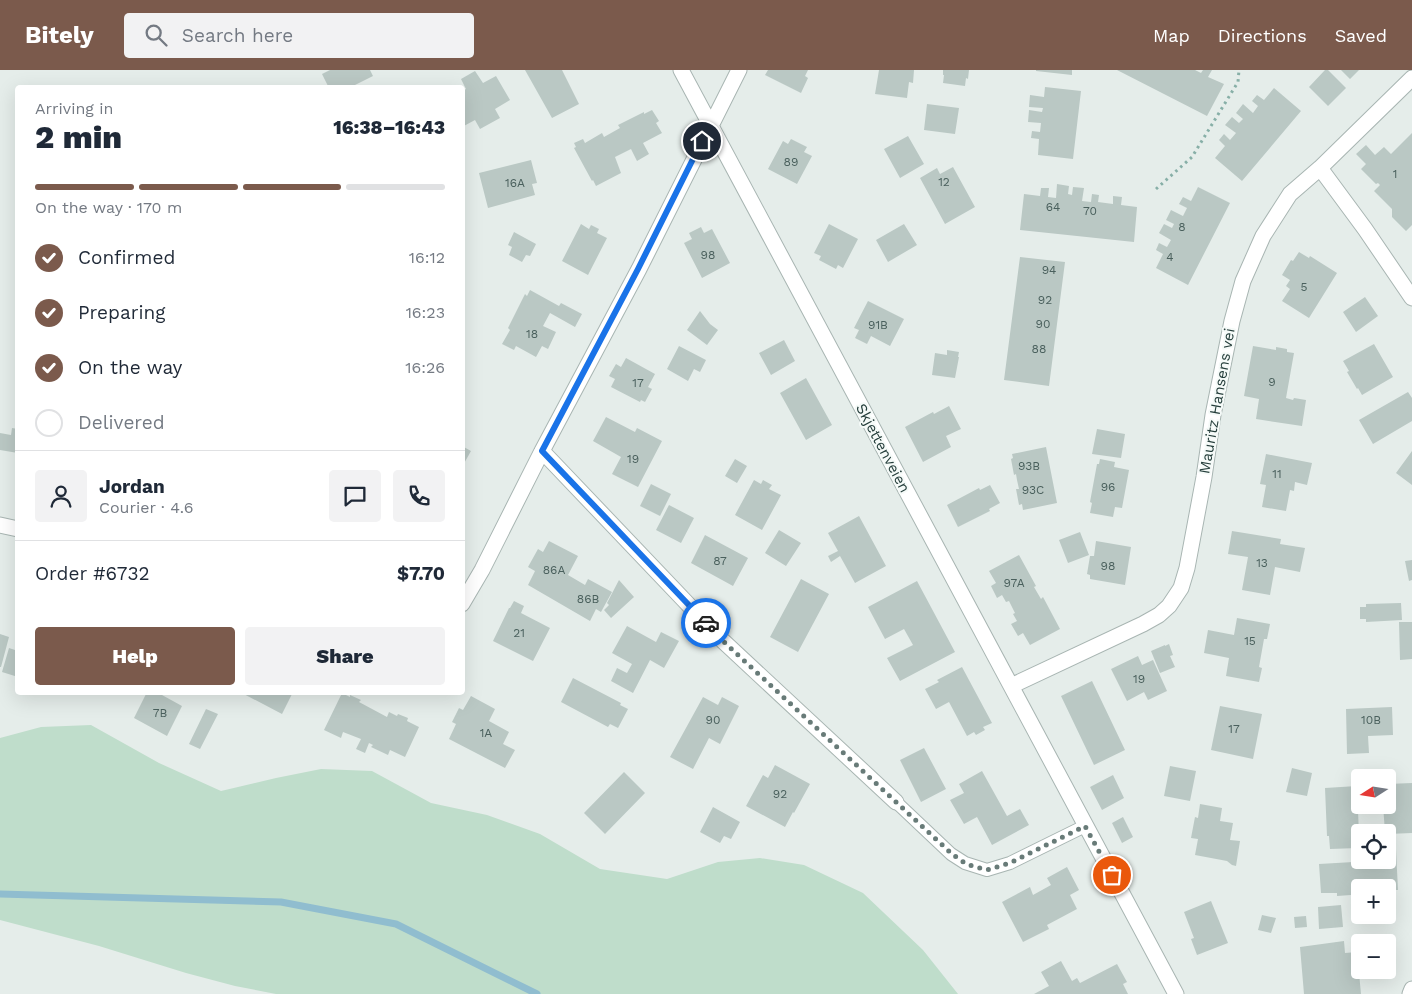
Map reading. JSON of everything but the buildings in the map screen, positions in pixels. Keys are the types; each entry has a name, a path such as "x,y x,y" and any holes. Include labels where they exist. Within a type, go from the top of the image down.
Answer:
{"street":[{"name":"Skjettenveien","path":"681,70 1176,994"},
{"path":"465,599 482,570 638,269 739,70"},
{"name":"Mauritz Hansens vei","path":"1011,686 1160,615 1169,606 1181,588 1204,477 1213,415 1232,321 1243,281 1264,236 1290,194 1320,168 1412,78"},
{"path":"1320,168 1412,298"},
{"path":"542,451 723,641 896,802"},
{"path":"0,525 15,528"},
{"path":"1410,994 1412,989"}],"lane":[{"path":"896,802 952,854 966,864 987,870 1010,863 1085,826"}],"path":[{"path":"1156,189 1192,157 1238,82 1239,70"}],"green space":[{"path":"91,725 159,763 221,791 321,769 372,771 431,803 487,815 540,834 600,869 667,879 718,862 760,858 804,865 863,893 923,950 958,994 276,994 235,986 186,973 99,946 0,920 0,738 41,727"}],"waterway":[{"path":"0,894 281,902 396,924 537,994"}],"way so far":[{"path":"706,623 952,854 966,864 987,870 1010,863 1085,826 1112,875"}],"route":[{"path":"702,141 638,269 542,451 706,623"}]}
